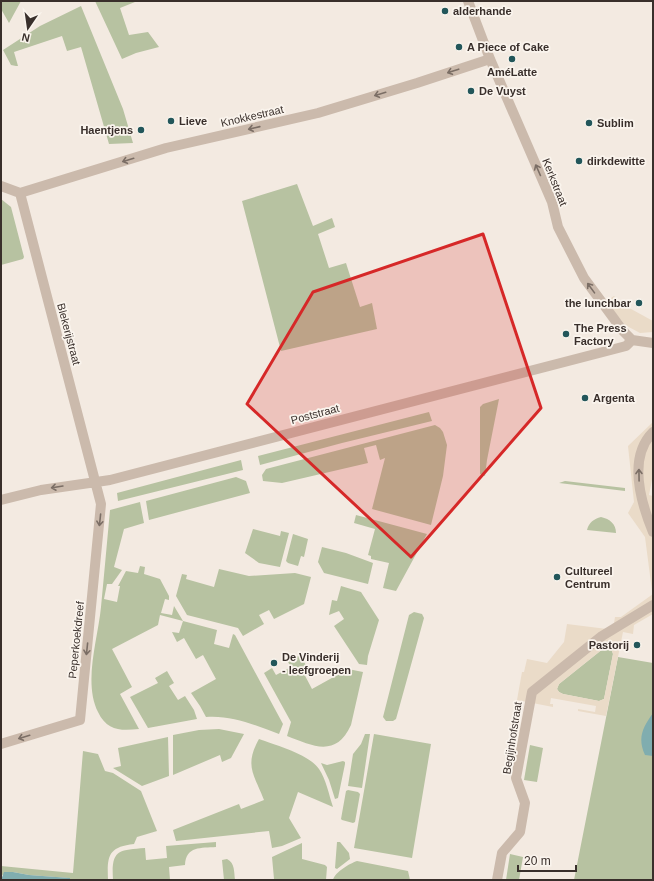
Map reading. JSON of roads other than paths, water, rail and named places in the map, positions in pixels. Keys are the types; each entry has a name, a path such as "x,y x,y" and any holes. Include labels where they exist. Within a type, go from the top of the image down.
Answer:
{"street":[{"name":"Kerkstraat","path":"468,1 490,59 552,202 558,228 584,278 623,331 632,340"},
{"name":"Knokkestraat","path":"20,193 166,148 318,113 490,59"},
{"path":"1,186 20,193"},
{"name":"Blekerijstraat","path":"20,193 96,482"},
{"path":"632,340 653,343"},
{"name":"Poststraat","path":"1,500 41,490 110,480 626,346 632,340"},
{"path":"653,432 646,440 640,455 638,473 645,513 653,532"},
{"name":"Peperkoekdreef","path":"1,744 80,720 101,504 96,482"},
{"name":"Begijnhofstraat","path":"497,880 502,853 520,832 525,803 516,778 532,692 602,636 653,605"}],"water":[{"path":"653,713 653,756 645,755 641,738 646,723"},
{"path":"4,872 70,878 70,880 1,880"}],"place":[{"name":"alderhande","path":"445,11"},
{"name":"A Piece of Cake","path":"459,47"},
{"name":"AméLatte","path":"512,59"},
{"name":"De Vuyst","path":"471,91"},
{"name":"Lieve","path":"171,121"},
{"name":"Sublim","path":"589,123"},
{"name":"Haentjens","path":"141,130"},
{"name":"dirkdewitte","path":"579,161"},
{"name":"the lunchbar","path":"639,303"},
{"name":"The Press Factory","path":"566,334"},
{"name":"Argenta","path":"585,398"},
{"name":"Cultureel Centrum","path":"557,577"},
{"name":"Pastorij","path":"637,645"},
{"name":"De Vinderij - leefgroepen","path":"274,663"}]}
